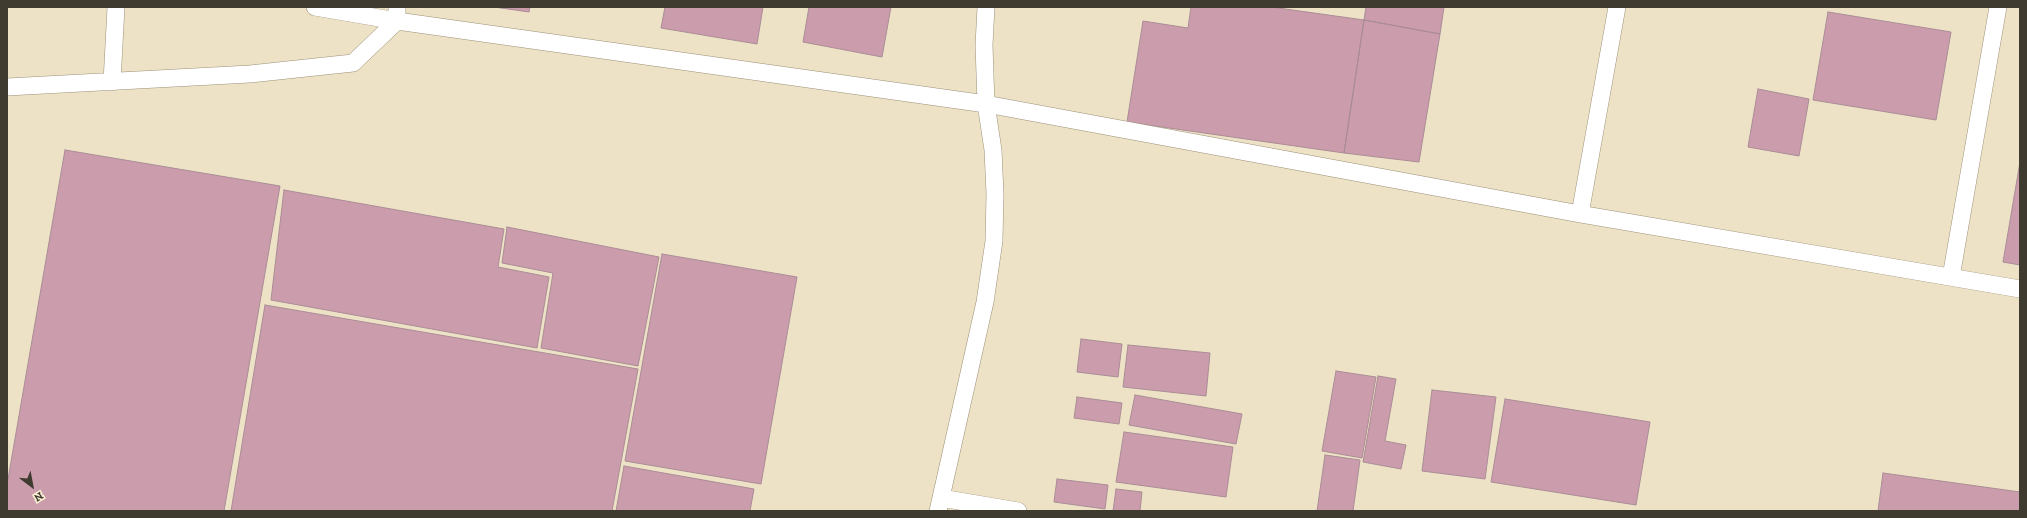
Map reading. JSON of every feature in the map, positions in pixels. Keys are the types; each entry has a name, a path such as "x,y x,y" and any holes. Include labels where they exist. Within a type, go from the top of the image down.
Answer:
{"lane":[{"path":"112,82 116,7"},
{"path":"315,7 397,14 986,104 1580,214 2020,289"},
{"path":"986,7 984,44 986,104 992,150 995,194 994,241 985,302 940,505 1018,511"},
{"path":"1580,214 1617,7"},
{"path":"1951,277 1998,7"},
{"path":"7,87 250,74 352,63 397,14"}],"building":[{"path":"494,7 530,7 529,12"},
{"path":"665,7 763,7 757,44 661,28"},
{"path":"809,7 891,7 882,57 803,42"},
{"path":"1191,7 1271,7 1364,20 1344,153 1127,122 1143,21 1188,28"},
{"path":"1366,7 1444,7 1440,34 1364,20"},
{"path":"1828,12 1951,32 1936,120 1813,100"},
{"path":"1364,20 1440,34 1419,162 1344,153"},
{"path":"1758,89 1809,99 1799,156 1748,147"},
{"path":"65,150 280,186 224,511 7,511 7,485"},
{"path":"2020,162 2020,265 2003,262"},
{"path":"284,190 504,229 498,267 549,277 537,348 271,300"},
{"path":"507,227 659,257 638,366 541,348 553,273 502,263"},
{"path":"662,254 797,277 761,484 625,461"},
{"path":"265,305 638,369 612,511 231,511"},
{"path":"1081,339 1122,344 1118,377 1077,372"},
{"path":"1128,345 1210,353 1206,396 1123,387"},
{"path":"1336,371 1376,377 1362,458 1322,451"},
{"path":"1378,376 1396,379 1385,441 1406,445 1401,469 1363,462"},
{"path":"1432,390 1496,397 1485,479 1422,471"},
{"path":"1135,395 1242,414 1236,444 1129,425"},
{"path":"1077,397 1122,403 1119,424 1074,418"},
{"path":"1505,399 1650,422 1636,505 1491,482"},
{"path":"1124,432 1233,447 1226,497 1116,482"},
{"path":"1325,455 1360,460 1353,511 1317,511"},
{"path":"624,466 754,489 750,511 616,511"},
{"path":"1883,473 2020,492 2020,511 1878,511"},
{"path":"1057,479 1108,485 1105,509 1054,502"},
{"path":"1116,489 1142,492 1140,511 1113,511"}]}
